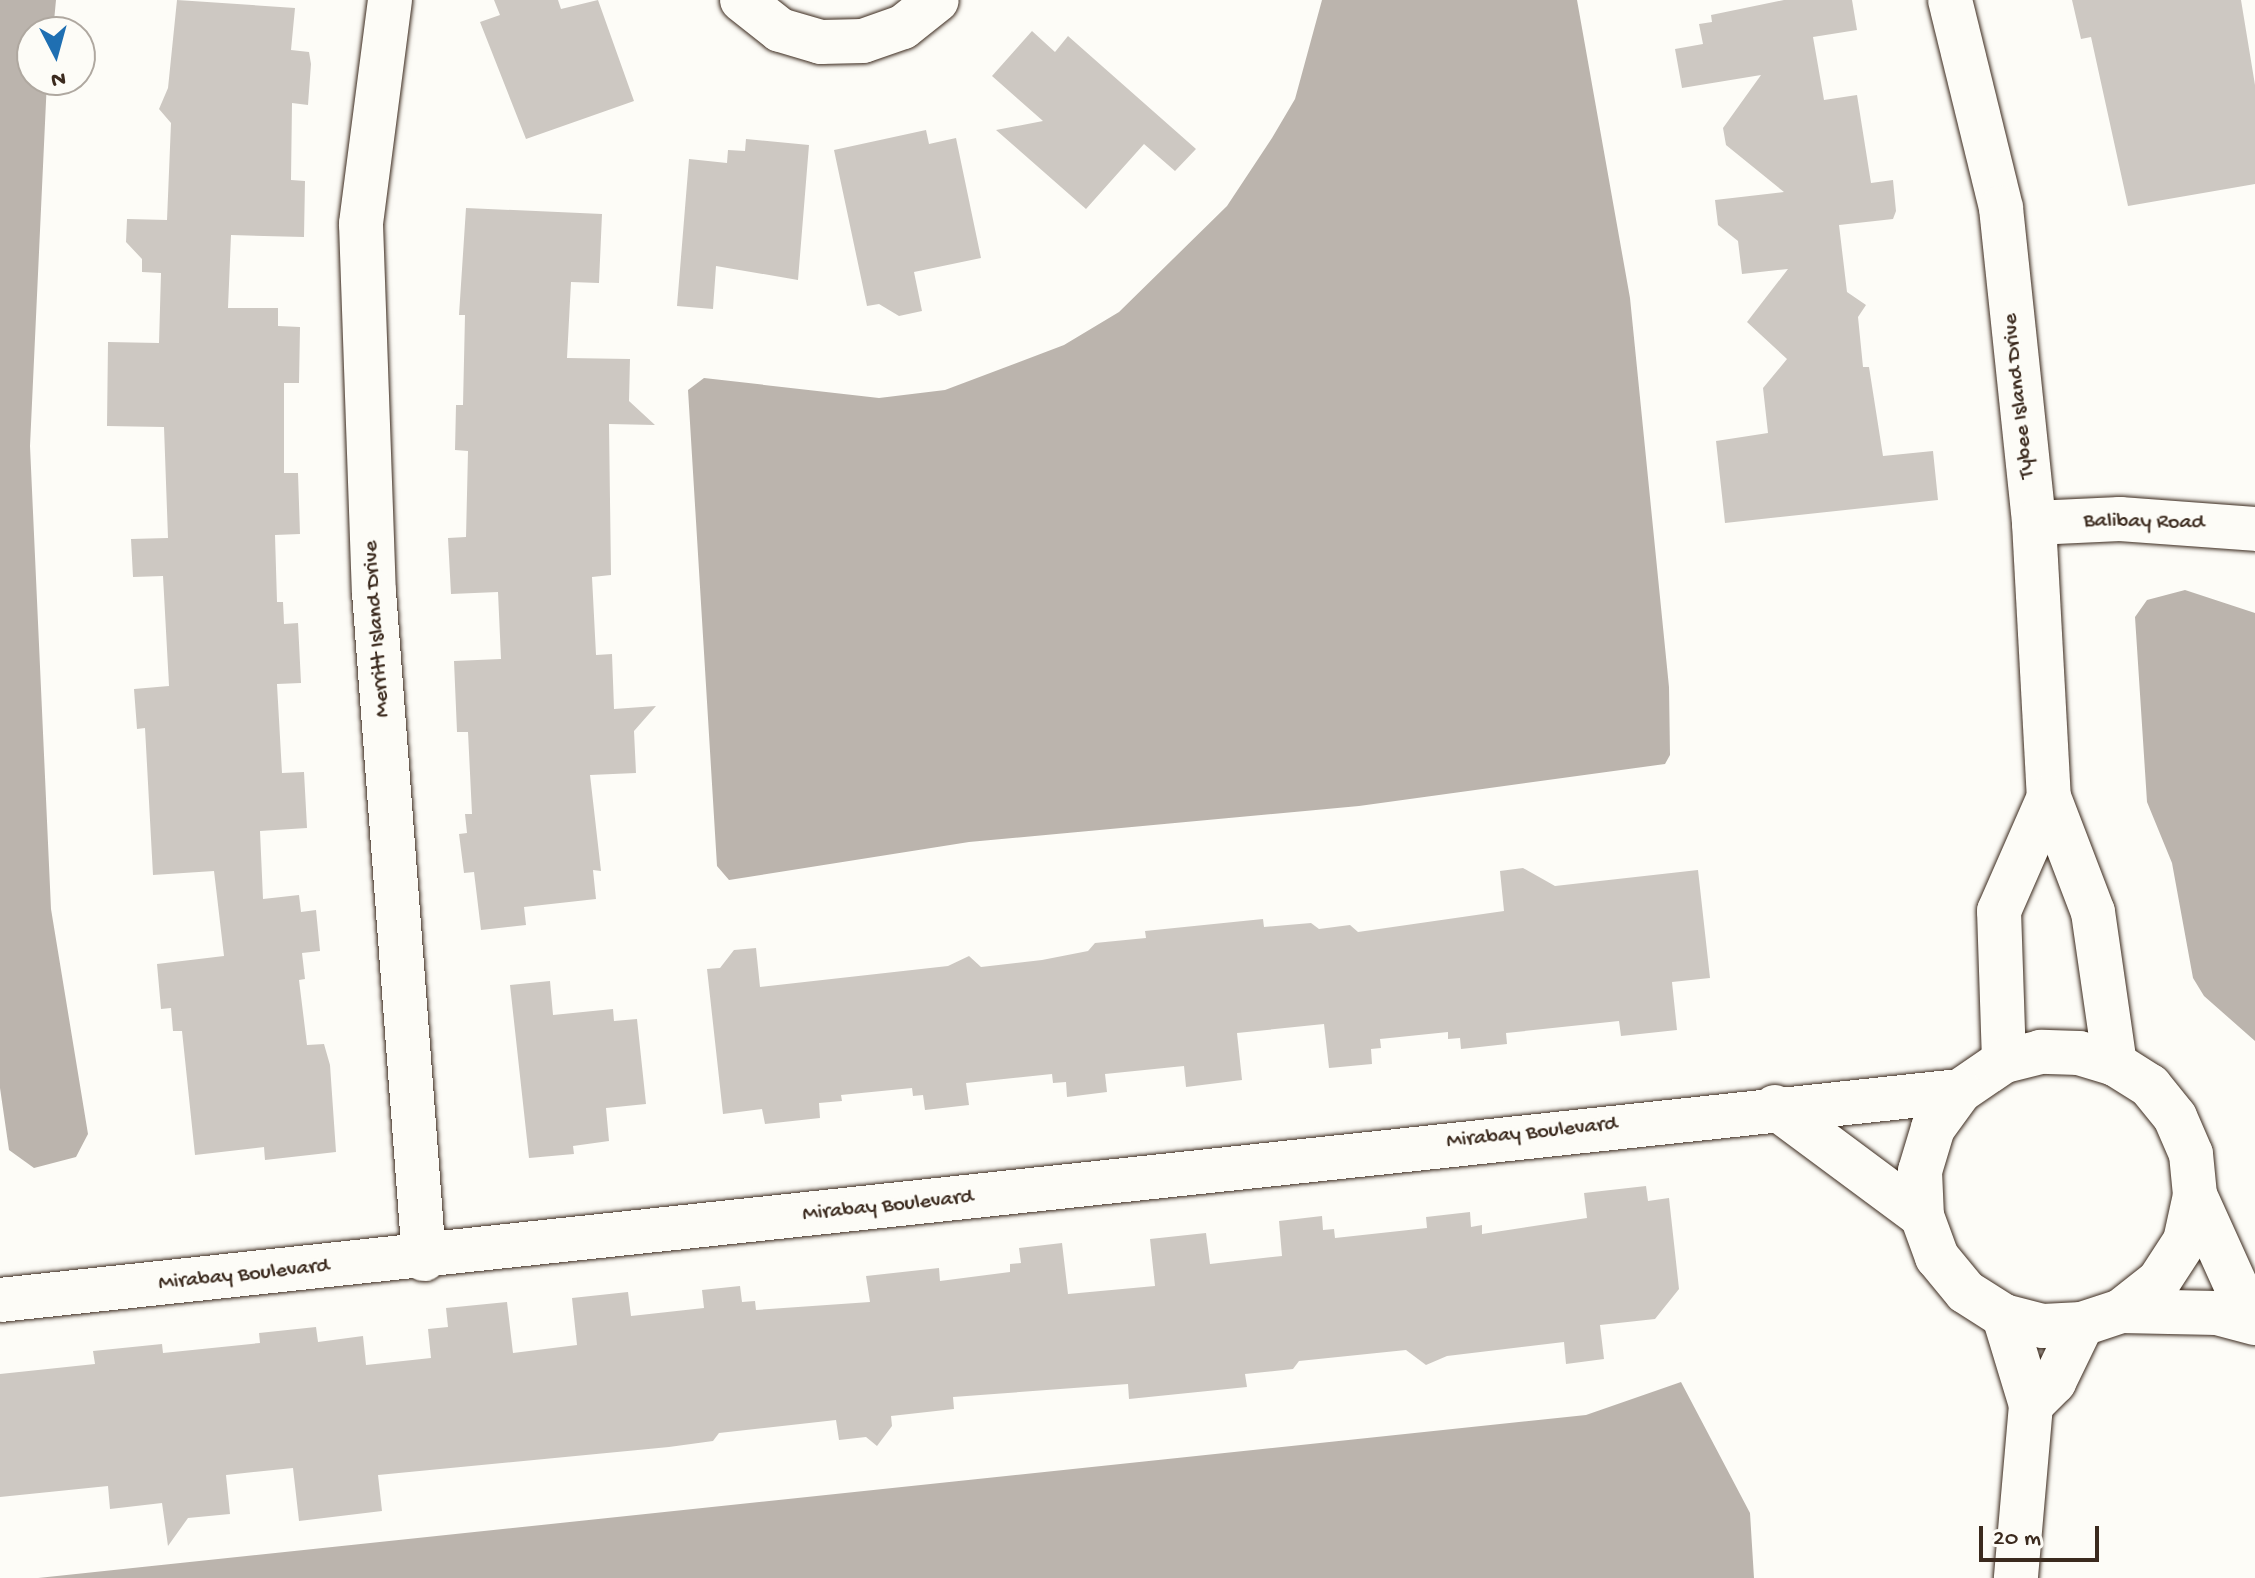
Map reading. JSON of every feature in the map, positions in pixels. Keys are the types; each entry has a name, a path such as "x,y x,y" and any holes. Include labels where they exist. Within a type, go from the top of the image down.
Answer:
{"street":[{"name":"Merritt Island Drive","path":"390,0 361,239 374,592 424,1259"},
{"path":"742,0 780,30 821,42 863,41 903,27 937,0"},
{"name":"Tybee Island Drive","path":"1950,0 2001,208 2034,523 2049,797 2086,894 2115,1064"},
{"name":"Balibay Road","path":"2034,523 2120,519 2255,529"},
{"name":"Tybee Island Drive","path":"2004,1061 2003,900 2049,797"},
{"path":"2003,900 2058,887 2086,894"},
{"name":"Mirabay Boulevard","path":"2041,1052 2079,1053 2115,1064 2150,1086 2175,1117 2191,1154 2195,1195 2254,1322 2217,1313 2102,1317 2043,1326 2004,1316 1966,1292 1937,1257 1922,1216 1920,1171 1933,1128 1960,1091 2004,1061 2041,1052"},
{"name":"Mirabay Boulevard","path":"0,1300 424,1259 1775,1107 1960,1091"},
{"path":"1775,1107 1922,1216"},
{"name":"Mirabay Boulevard","path":"2102,1317 2159,1281 2176,1255 2195,1195"},
{"path":"2004,1316 2031,1405 2016,1578"},
{"path":"2031,1405 2054,1382 2102,1317"}],"shaded area":[{"path":"0,0 56,0 54,16 16,16 16,96 46,96 30,446 51,909 88,1134 76,1157 34,1168 9,1150 0,1088"},
{"path":"1322,0 1577,0 1630,298 1669,687 1670,755 1665,764 1359,806 969,842 729,880 717,866 688,390 704,378 879,398 945,390 1064,345 1119,312 1227,206 1272,138 1295,99"},
{"path":"2185,590 2255,613 2255,1041 2204,996 2193,978 2172,863 2147,802 2135,617 2147,600"},
{"path":"1681,1382 1750,1513 1754,1578 38,1578 1586,1415"}],"building":[{"path":"177,0 295,8 291,50 309,52 311,64 308,105 292,103 291,180 305,181 304,237 231,235 228,308 278,308 278,326 300,327 299,383 284,383 284,473 298,473 300,534 275,535 277,602 283,602 284,624 298,623 301,683 277,684 282,773 304,772 307,828 260,831 263,899 299,895 301,912 316,910 320,951 302,953 305,979 299,980 307,1045 324,1044 330,1065 336,1152 265,1160 264,1147 195,1155 182,1031 173,1031 171,1008 161,1009 157,964 224,956 214,871 153,875 145,728 137,729 134,689 169,686 163,576 133,577 131,539 168,538 164,427 107,426 108,342 159,343 161,273 142,272 142,259 126,242 127,219 167,220 171,123 159,109 168,88"},
{"path":"494,0 558,0 561,9 598,0 634,101 526,139 480,22 500,15"},
{"path":"1784,0 1852,0 1857,30 1813,37 1824,100 1857,95 1871,183 1893,180 1896,211 1893,219 1839,225 1847,292 1866,305 1858,317 1863,367 1869,367 1883,456 1933,451 1938,500 1725,523 1716,441 1768,433 1763,388 1787,359 1747,322 1788,269 1742,274 1738,241 1718,225 1715,200 1784,192 1726,145 1723,128 1761,75 1682,88 1675,49 1703,44 1699,24 1712,22 1711,15"},
{"path":"2072,0 2241,0 2255,85 2255,184 2128,206 2091,37 2081,39"},
{"path":"1032,31 1055,52 1068,36 1196,149 1175,171 1144,144 1086,209 996,130 1043,121 992,76"},
{"path":"926,130 929,144 956,138 981,258 914,272 922,311 899,316 879,304 867,306 834,150"},
{"path":"746,139 809,145 798,280 716,266 713,309 677,306 689,159 727,163 728,150 745,151"},
{"path":"466,208 602,214 599,283 571,282 567,358 630,359 629,401 655,425 609,424 611,575 592,577 596,655 612,654 614,709 656,706 634,731 636,773 590,775 601,871 593,870 596,899 524,907 526,925 481,930 474,872 464,873 459,834 467,833 465,814 472,814 468,732 457,732 454,661 501,659 498,592 451,594 448,538 466,537 468,451 455,450 456,405 463,405 465,315 459,315"},
{"path":"1523,868 1555,886 1698,870 1710,978 1672,982 1677,1030 1621,1036 1619,1021 1506,1033 1507,1044 1461,1049 1460,1038 1448,1039 1448,1032 1380,1039 1381,1048 1371,1049 1372,1064 1329,1068 1324,1024 1237,1033 1242,1080 1186,1087 1184,1066 1105,1074 1107,1092 1067,1097 1066,1082 1053,1083 1052,1074 966,1083 969,1105 925,1110 923,1095 913,1096 912,1088 841,1095 842,1101 819,1103 820,1118 765,1124 762,1109 723,1114 707,969 720,968 734,950 756,948 760,987 948,966 969,956 981,967 1042,960 1088,951 1095,943 1146,938 1145,931 1263,919 1264,927 1311,923 1319,929 1350,925 1358,932 1504,911 1500,871"},
{"path":"550,981 553,1015 613,1009 614,1021 637,1019 646,1104 606,1108 609,1141 573,1146 574,1154 529,1158 510,985"},
{"path":"1646,1186 1648,1201 1669,1198 1679,1289 1655,1319 1600,1325 1604,1359 1566,1364 1564,1342 1447,1356 1426,1365 1406,1350 1299,1361 1293,1369 1245,1374 1247,1387 1129,1399 1128,1384 953,1397 954,1409 891,1416 892,1426 877,1446 866,1437 839,1440 836,1420 719,1433 713,1441 669,1447 378,1475 382,1511 299,1521 293,1468 226,1475 230,1514 188,1518 168,1546 162,1503 110,1509 108,1486 0,1497 0,1374 95,1364 93,1351 162,1344 163,1353 260,1343 259,1333 316,1327 318,1342 363,1336 366,1365 431,1358 428,1329 448,1327 446,1308 507,1302 513,1353 577,1345 572,1298 628,1292 631,1316 704,1308 702,1290 740,1286 742,1302 755,1301 756,1310 870,1302 866,1276 939,1268 940,1281 1010,1272 1010,1264 1021,1263 1019,1248 1062,1243 1068,1294 1155,1286 1150,1239 1206,1233 1210,1264 1282,1256 1279,1221 1322,1216 1323,1230 1334,1229 1335,1238 1427,1228 1426,1217 1470,1212 1471,1227 1482,1225 1482,1234 1587,1218 1584,1193"}]}
